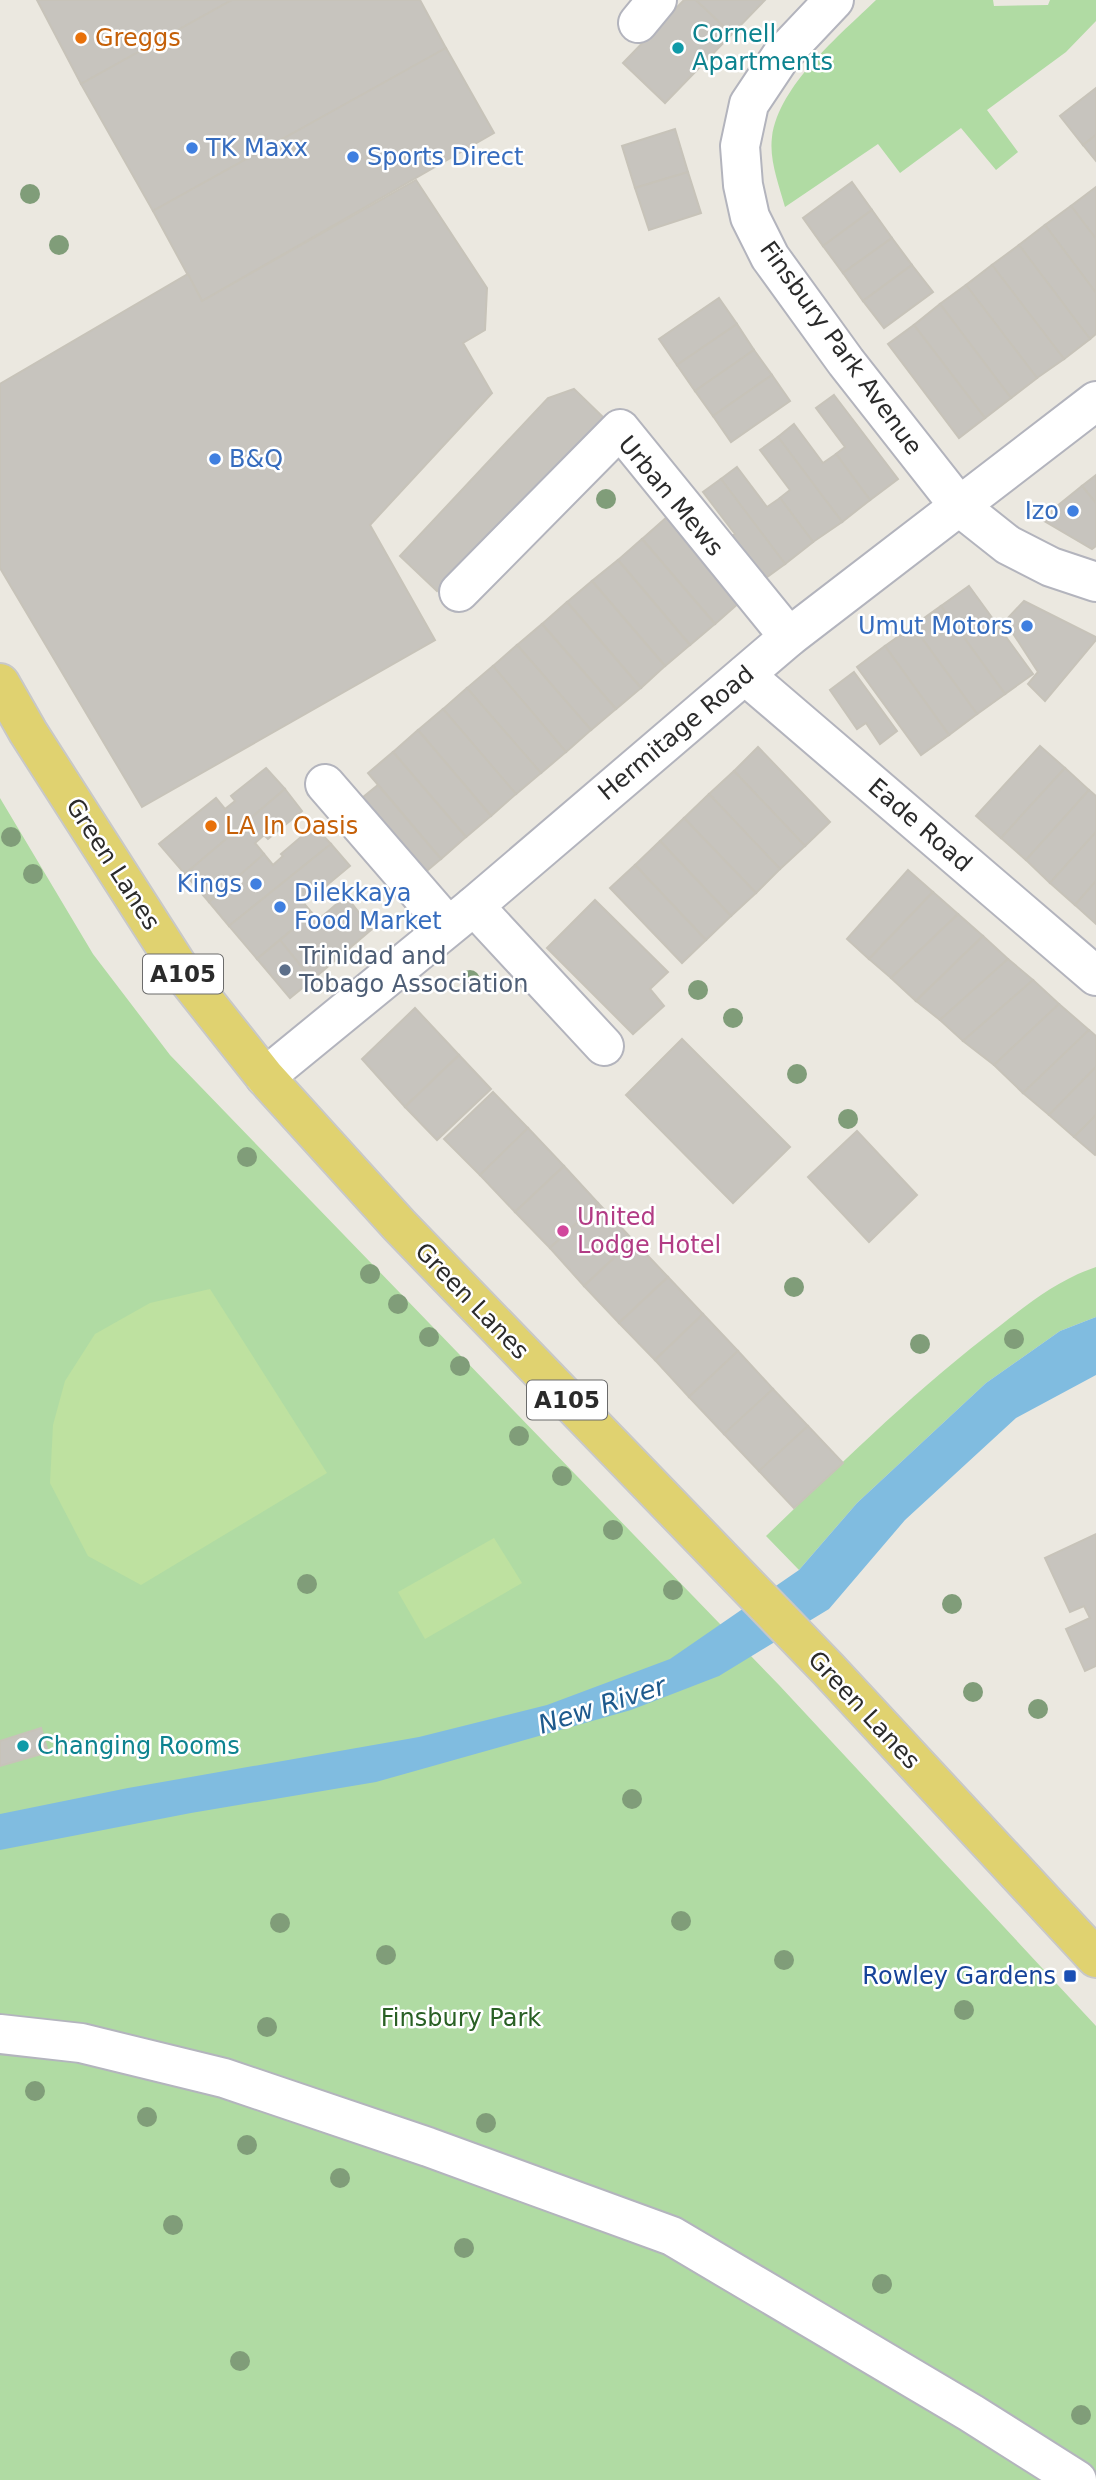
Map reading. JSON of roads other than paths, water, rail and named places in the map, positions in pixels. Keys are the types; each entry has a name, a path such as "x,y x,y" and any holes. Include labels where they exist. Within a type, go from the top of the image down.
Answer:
{"main road":[{"name":"Green Lanes","path":"0,683 28,732 181,971 265,1077 399,1225 828,1669 1096,1958"}],"street":[{"name":"Finsbury Park Avenue","path":"834,0 781,56 749,104 740,146 743,185 750,217 770,257 846,362 960,507 1008,545 1051,567 1096,582"},
{"name":"Hermitage Road","path":"265,1077 461,916 789,637 1096,401"},
{"name":"Urban Mews","path":"459,592 620,429 789,637"},
{"name":"Eade Road","path":"745,675 1096,976"},
{"path":"325,784 461,916 604,1046"},
{"path":"0,2034 82,2043 224,2078 428,2147 671,2236 971,2413 1077,2480"}],"water":[{"name":"New River","path":"1096,1317 1096,1375 1016,1418 905,1520 829,1609 719,1676 631,1710 376,1782 191,1813 0,1850 0,1814 128,1788 419,1737 547,1705 670,1659 799,1570 857,1503 986,1383 1060,1331"}],"place":[{"name":"Greggs","path":"81,38"},
{"name":"Cornell Apartments","path":"678,48"},
{"name":"TK Maxx","path":"192,148"},
{"name":"Sports Direct","path":"353,157"},
{"name":"B&Q","path":"215,459"},
{"name":"Izo","path":"1073,511"},
{"name":"Umut Motors","path":"1027,626"},
{"name":"LA In Oasis","path":"211,826"},
{"name":"Kings","path":"256,884"},
{"name":"Dilekkaya Food Market","path":"280,907"},
{"name":"Trinidad and Tobago Association","path":"285,970"},
{"name":"United Lodge Hotel","path":"563,1231"},
{"name":"Changing Rooms","path":"23,1746"},
{"name":"Rowley Gardens","path":"1070,1976"}],"park label":[{"name":"Finsbury Park","path":"461,2018"}]}
